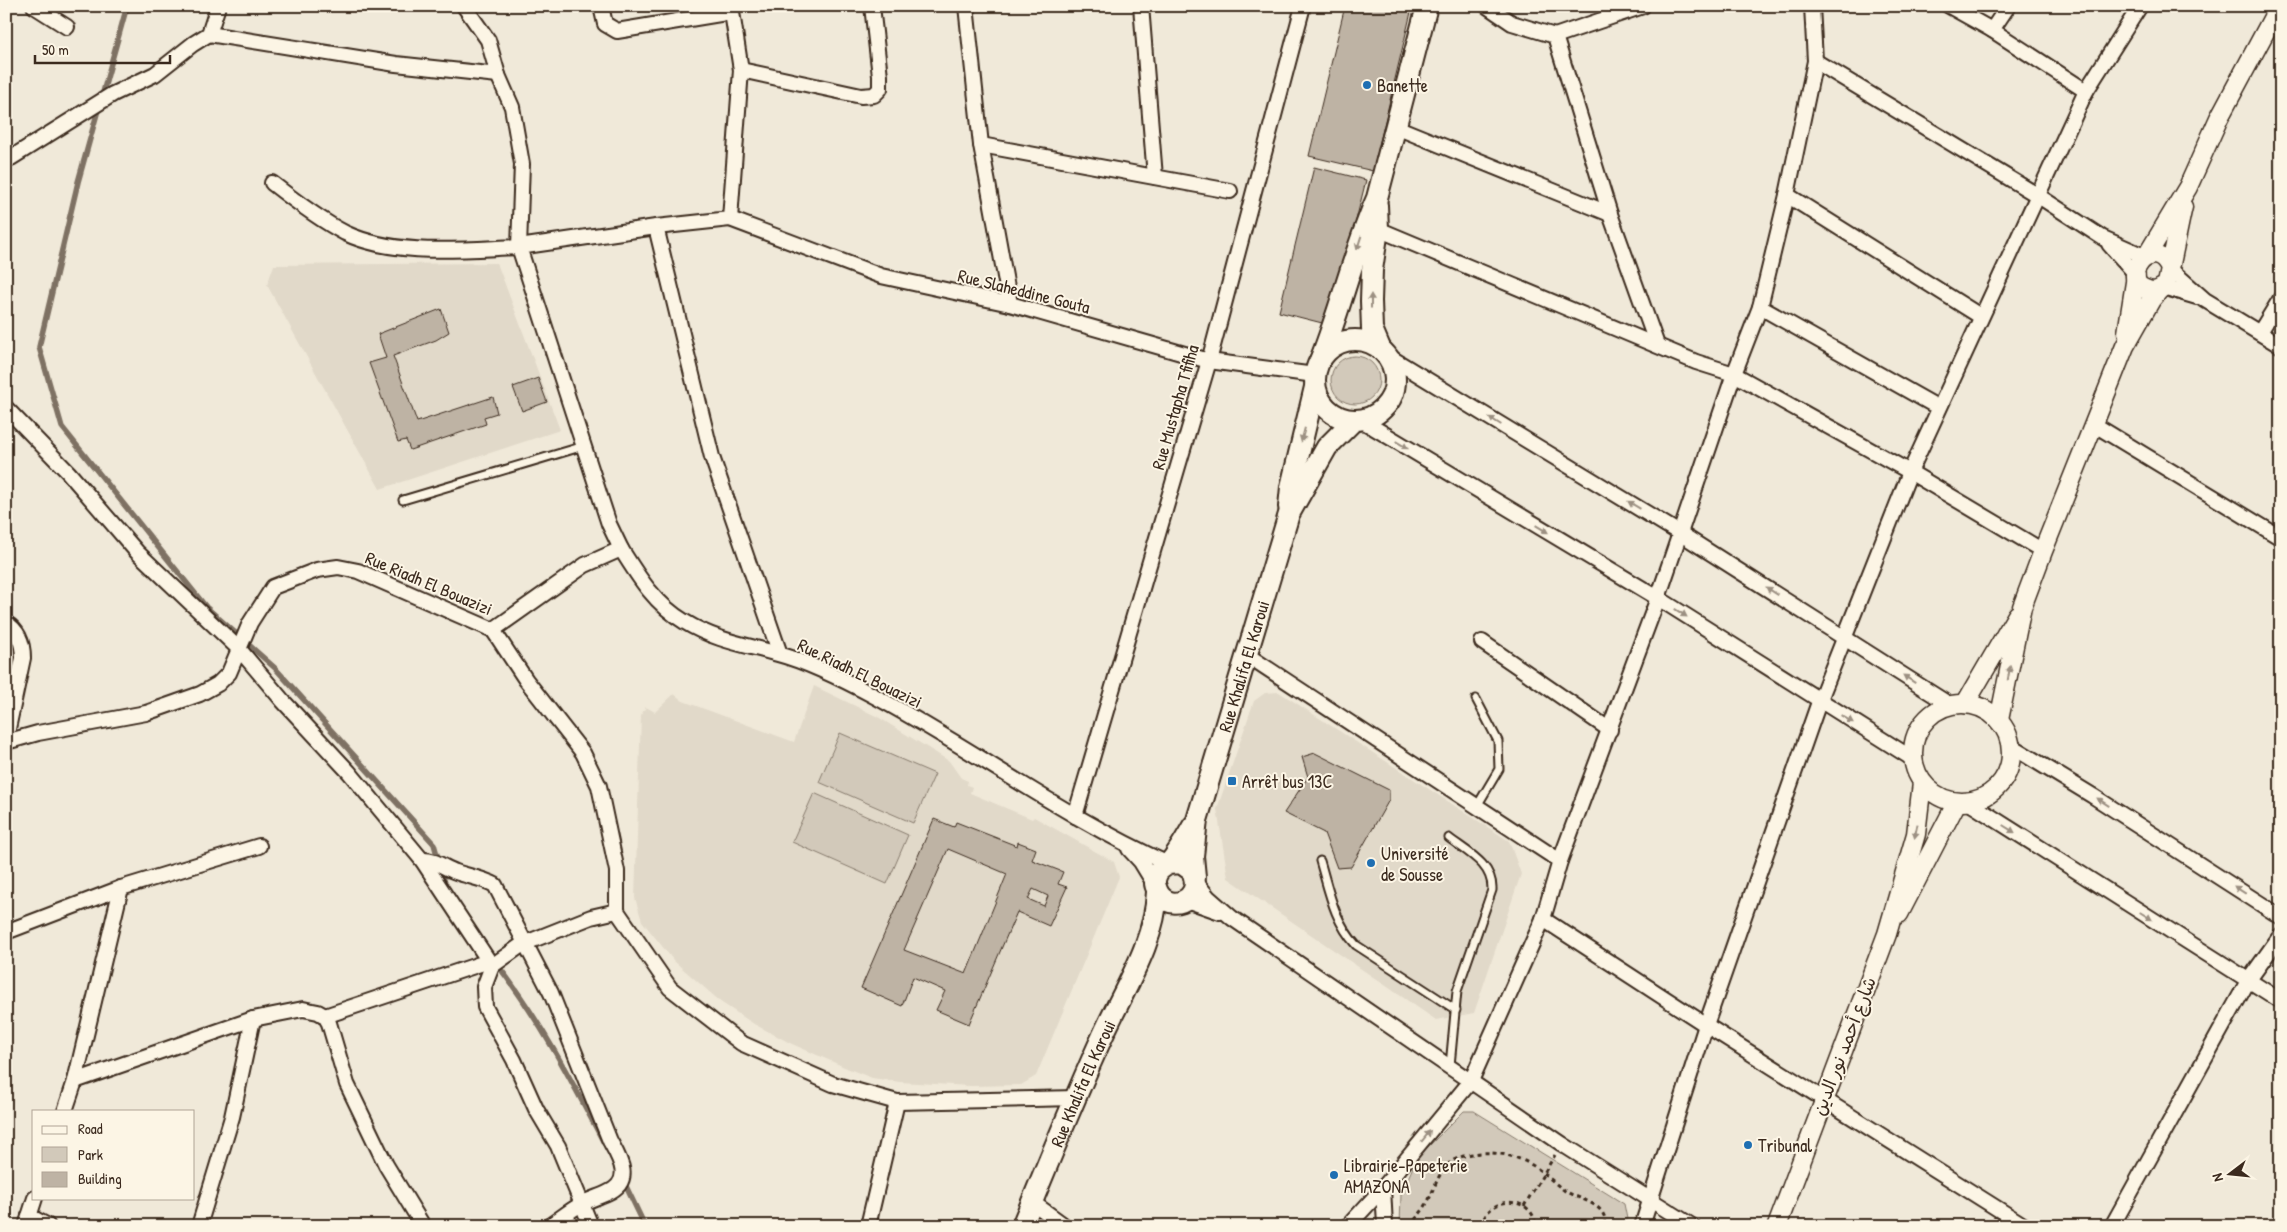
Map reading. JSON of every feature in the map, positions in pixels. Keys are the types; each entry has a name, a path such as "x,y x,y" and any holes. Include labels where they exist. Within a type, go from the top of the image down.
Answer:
{"main road":[{"path":"1384,352 1368,342 1349,341 1330,348 1317,373 1320,400 1328,410 1340,418 1357,420 1374,416 1385,408 1392,396 1396,382 1394,368 1372,329 1372,270 1378,230 1377,198 1427,6"},
{"name":"Rue Khalifa El Karoui","path":"1289,514 1290,487 1317,373 1337,317 1364,227 1377,198"},
{"name":"Rue Khalifa El Karoui","path":"1195,879 1193,856 1197,820 1289,514 1327,447 1357,420"},
{"name":"Rue Khalifa El Karoui","path":"1168,864 1180,849 1197,820"},
{"path":"1175,862 1187,866 1195,879 1193,892 1186,900 1173,903 1161,897 1156,888 1158,872 1168,864 1175,862"},
{"name":"Rue Khalifa El Karoui","path":"1148,943 1156,910 1156,888"},
{"name":"Rue Khalifa El Karoui","path":"1022,1226 1104,1033 1148,943 1170,915 1186,900"}],"street":[{"path":"34,6 67,27"},
{"path":"6,161 113,94 155,74 209,34 218,6"},
{"path":"464,6 488,40 498,75 512,107 522,164 519,247 610,524 622,549"},
{"path":"272,183 294,200 346,233 412,250 519,247 656,227 730,219 741,70 732,9 617,31 605,24 601,6"},
{"path":"741,70 861,96 874,95 880,89 880,76 872,6"},
{"path":"966,6 980,145 1010,304"},
{"path":"1141,6 1155,177"},
{"name":"Rue Mustapha Tfifiha","path":"1075,816 1209,361 1303,6"},
{"path":"1487,6 1512,23 1555,36 1644,6"},
{"path":"1348,1226 1383,1188 1470,1081 1543,919 1560,861 1658,598 1734,374 1760,307 1787,195 1815,61 1812,6"},
{"path":"1949,6 1992,30 2086,91"},
{"path":"1992,30 2008,6"},
{"path":"1642,1226 1706,1025 1819,702 1910,472 1980,316 2086,91 2140,6"},
{"path":"2125,346 2137,265 2146,257 2188,187 2219,118 2273,29 2279,6"},
{"path":"209,34 396,64 498,75"},
{"path":"1555,36 1610,214 1657,345"},
{"path":"1815,61 2037,195 2103,238 2146,257 2152,256 2163,259 2170,269 2205,300 2281,346"},
{"path":"1396,127 1610,214"},
{"path":"980,145 1230,191"},
{"path":"1999,720 2022,607 2125,346 2151,300 2169,280 2188,187"},
{"path":"1787,195 1980,316"},
{"name":"Rue Slaheddine Gouta","path":"730,219 882,276 1010,304 1209,361 1317,373"},
{"path":"656,227 712,457 780,654"},
{"path":"1378,230 1657,345 1734,374 1910,472 2043,551"},
{"path":"2103,238 2145,289 2156,290 2162,288 2205,300"},
{"path":"2260,332 2281,298"},
{"path":"1760,307 1939,408"},
{"path":"1384,352 1681,534 1844,638 1957,704 1984,709 1999,720 2011,746 2010,766 2001,784 1986,796 1963,802 1887,934"},
{"path":"6,408 68,472 137,552 239,649 276,694 349,772 422,860 490,963 484,987 485,1007 514,1060 536,1109 558,1146 591,1226"},
{"path":"1357,420 1658,598 1819,702 1913,759"},
{"path":"2095,425 2281,538"},
{"name":"Rue Riadh El Bouazizi","path":"6,742 38,733 146,713 200,694 218,684 229,673 250,623 273,587 317,570 338,567 358,571 493,630 585,565 622,549 643,584 660,603 684,622 707,634 729,642 780,654 878,698 1123,844 1168,864"},
{"path":"2022,607 1957,704 1931,714 1918,729 1914,739 1913,759 1922,783 1937,796 1963,802 2281,1001"},
{"path":"6,623 12,627 19,637 23,649 23,658 6,738"},
{"path":"493,630 526,680 583,753 599,786 617,871 617,911 670,988 741,1043 833,1084 897,1102 1076,1098"},
{"path":"1482,642 1610,730"},
{"path":"1246,655 1560,861"},
{"path":"2011,746 2093,796 2281,917"},
{"path":"1887,934 1916,834 1922,783"},
{"name":"Rue Riadh El Bouazizi","path":"1123,844 1141,862 1156,888"},
{"path":"6,932 121,888 259,846"},
{"path":"422,860 430,859 456,872 480,878 495,885 523,944 551,993 610,1141 622,1163 624,1170 618,1186 582,1204 549,1226"},
{"path":"1195,879 1208,897 1232,918 1562,1144 1692,1226"},
{"path":"65,1110 75,1080 121,888"},
{"path":"1186,900 1232,918"},
{"path":"325,1016 490,963 523,944 591,917 617,911"},
{"path":"1543,919 1706,1025 1825,1098 2025,1226"},
{"name":"شارع أحمد نور الدين","path":"1777,1222 1887,934"},
{"path":"2112,1226 2248,981 2281,934"},
{"path":"75,1080 253,1019 304,1009 318,1012 325,1016 348,1084 386,1165 423,1226"},
{"path":"199,1226 232,1116 253,1019"},
{"path":"868,1226 897,1102"},
{"path":"1383,1188 1386,1226"},
{"path":"34,1200 27,1221 48,1226"},
{"path":"1032,1202 1065,1226"}],"lane":[{"path":"403,500 584,446"},
{"path":"1476,699 1498,741 1499,769 1477,806"},
{"path":"1450,838 1486,867 1492,880 1492,890 1457,991 1450,1066"},
{"path":"1320,861 1336,916 1344,932 1356,945 1456,1010"}],"path":[{"path":"1524,1206 1562,1144"},
{"path":"1410,1226 1426,1204 1442,1170 1456,1159 1478,1152 1504,1155 1532,1165 1567,1192 1591,1202 1602,1212 1606,1226"},
{"path":"1482,1226 1486,1214 1500,1203 1509,1201 1524,1206 1532,1214 1536,1226"}],"shaded area":[{"path":"497,263 560,430 380,489 267,285 274,265"},
{"path":"814,686 878,717 949,761 961,778 968,781 967,785 972,787 970,793 1032,819 1034,817 1114,862 1119,877 1036,1076 1021,1085 970,1086 900,1082 872,1078 849,1069 792,1044 754,1024 722,1003 674,961 642,921 635,898 641,715 646,707 655,712 674,694 683,701 794,742"},
{"name":"Université de Sousse","path":"1279,692 1509,841 1521,874 1474,1013 1436,1020 1228,878 1217,809 1254,701 1265,693"}],"green space":[{"path":"1350,356 1360,356 1372,363 1379,375 1379,385 1372,397 1360,404 1350,404 1342,400 1335,393 1331,385 1331,375 1335,367 1342,360"},
{"path":"840,733 935,774 913,823 819,782"},
{"path":"814,793 908,835 887,884 792,842"},
{"path":"1464,1111 1474,1111 1624,1204 1627,1219 1625,1226 1400,1226 1401,1194 1417,1158"}],"building":[{"path":"1345,6 1412,8 1373,171 1309,156"},
{"path":"1314,167 1366,180 1330,325 1279,312"},
{"path":"441,309 449,332 436,340 393,356 417,422 493,397 497,413 484,417 486,424 410,450 406,440 398,442 369,363 386,358 378,334"},
{"path":"538,378 547,402 522,411 513,387"},
{"path":"1315,753 1389,790 1389,800 1351,867 1337,868 1324,833 1284,813 1308,777 1302,757"},
{"path":"934,819 954,827 956,822 1017,846 1018,842 1036,849 1032,860 1063,872 1058,884 1067,887 1049,926 1017,912 969,1024 936,1010 945,991 913,977 902,1006 861,988","holes":["948,849 1007,874 966,974 904,950","1033,889 1048,896 1044,906 1028,899"]}],"waterway":[{"path":"127,6 78,182 39,347 62,427 206,607 275,668 434,844 446,887"},
{"path":"496,963 541,1028 604,1143"},
{"path":"623,1180 645,1226"}],"place":[{"name":"Banette","path":"1367,85"},
{"name":"Arrêt bus 13C","path":"1232,781"},
{"name":"Université de Sousse","path":"1371,863"},
{"name":"Tribunal","path":"1748,1145"},
{"name":"Librairie-Papeterie AMAZONA","path":"1334,1175"}]}
